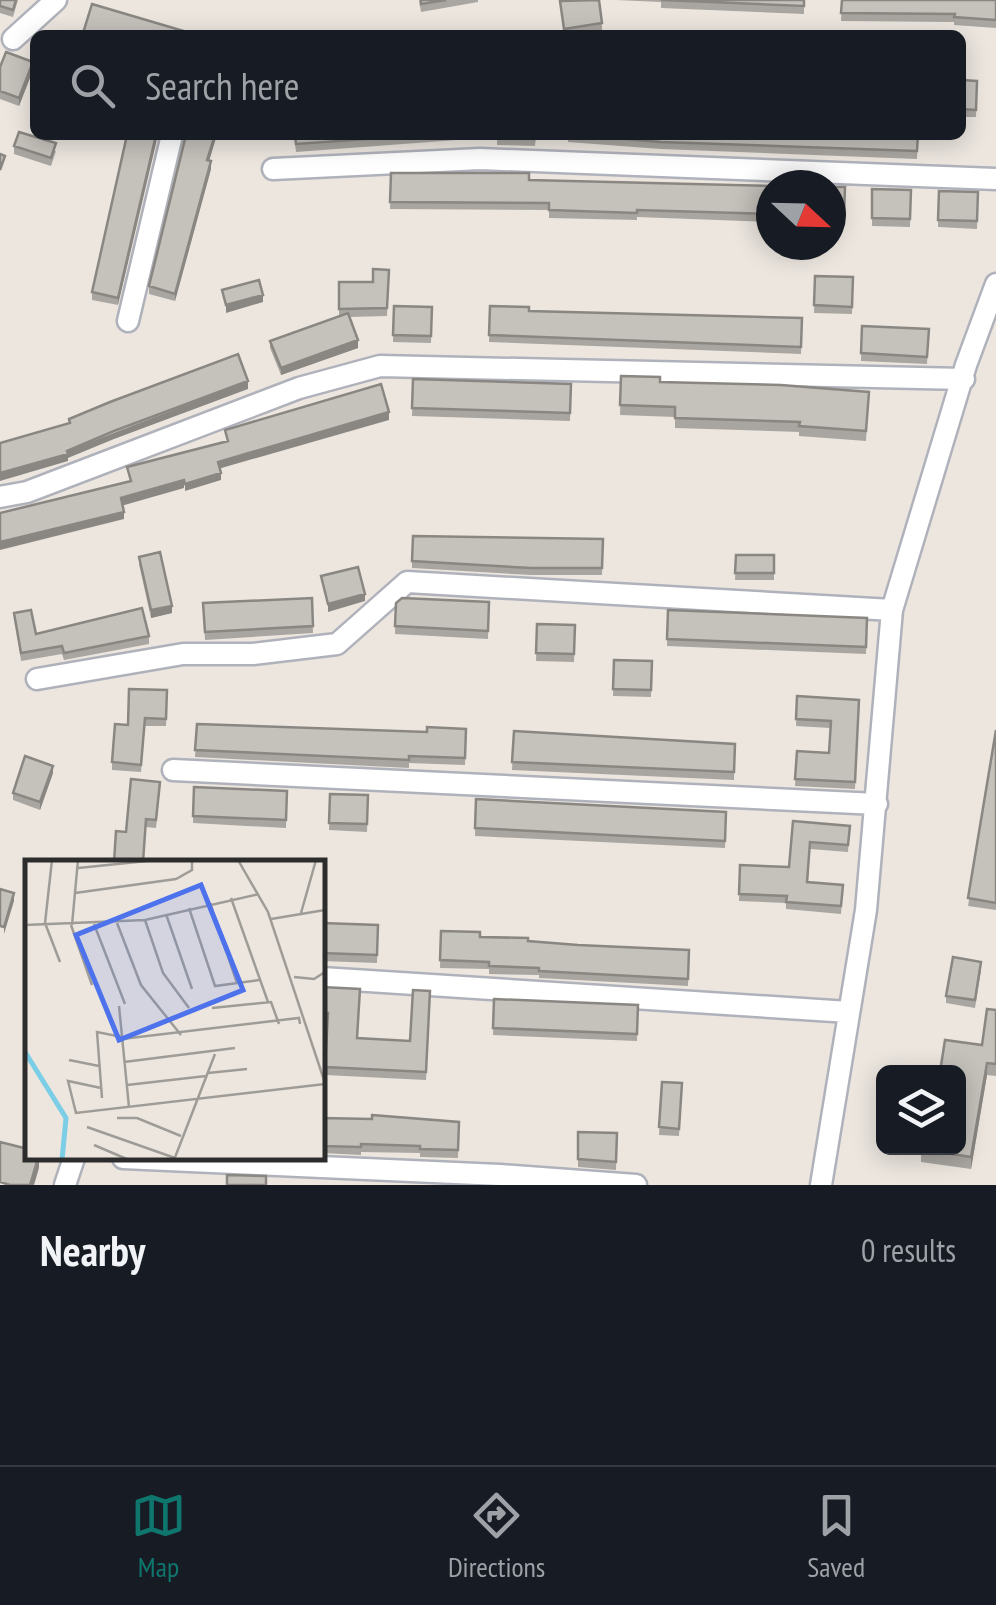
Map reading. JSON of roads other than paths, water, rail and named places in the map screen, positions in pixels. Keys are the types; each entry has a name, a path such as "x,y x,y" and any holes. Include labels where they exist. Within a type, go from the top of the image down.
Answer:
{"street":[{"path":"4,37 56,0"},
{"path":"4,37 30,43"},
{"path":"128,320 171,140"},
{"path":"273,169 480,159 996,179"},
{"path":"822,1185 866,910 892,610 966,364 996,284"},
{"path":"0,497 27,492 299,388 380,366 964,379"},
{"path":"37,679 183,654 252,654 337,644 407,582 892,610"},
{"path":"172,770 876,804"},
{"path":"325,978 849,1012"},
{"path":"65,1185 73,1160"},
{"path":"169,1160 500,1174 636,1185"}]}
